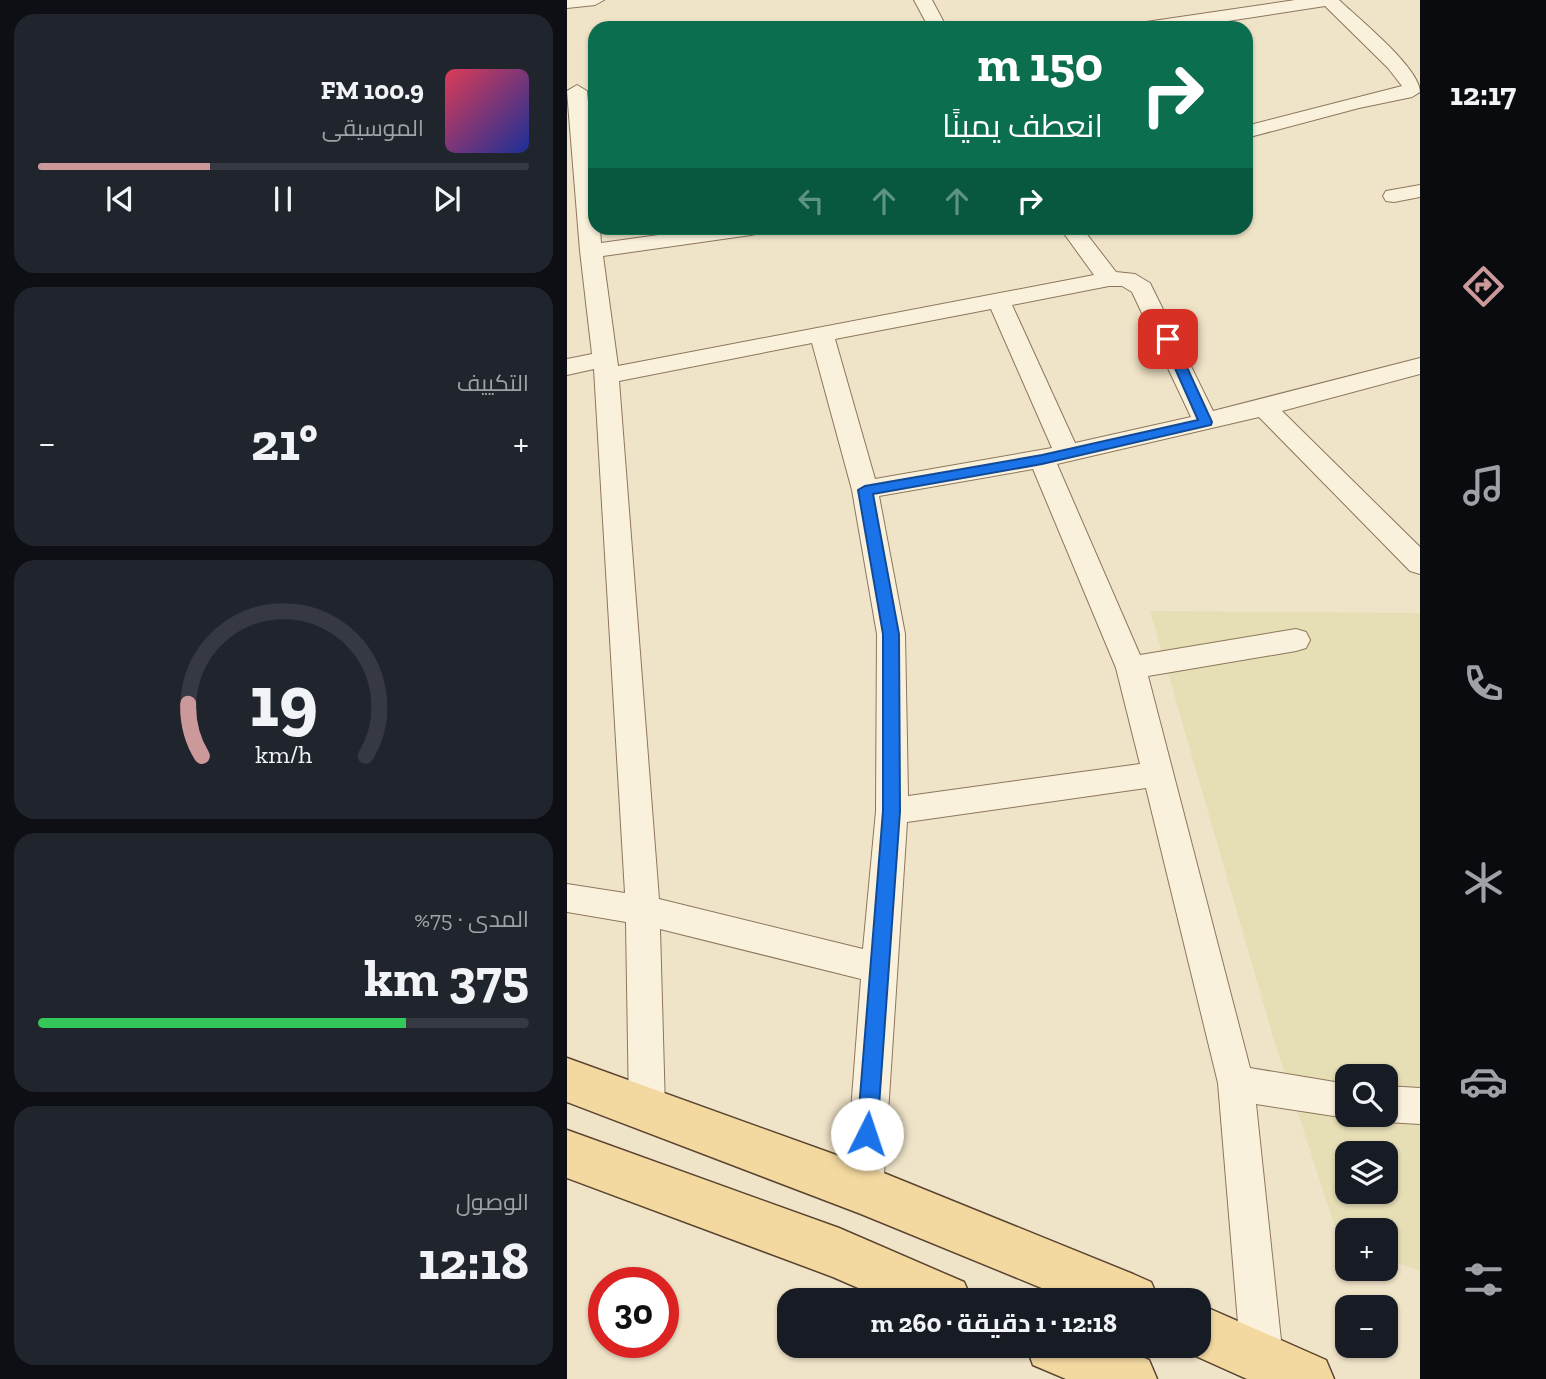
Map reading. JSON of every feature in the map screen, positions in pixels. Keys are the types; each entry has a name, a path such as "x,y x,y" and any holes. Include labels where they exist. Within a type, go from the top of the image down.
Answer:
{"main road":[{"path":"567,1080 864,1189 1104,1288"},
{"path":"567,1154 839,1254 919,1288"},
{"path":"1211,1335 1285,1369"},
{"path":"1080,1358 1129,1379"}],"street":[{"path":"567,3 595,0"},
{"path":"923,0 934,21"},
{"path":"1192,21 1330,0 1395,64 1413,88 1405,93 1357,102 1253,130"},
{"path":"580,90 588,207"},
{"path":"1394,196 1420,191"},
{"path":"590,235 605,368 643,910 647,1109"},
{"path":"591,251 702,235"},
{"path":"1076,235 1108,279"},
{"path":"567,367 605,368 821,333 1108,279 1127,279 1142,288 1206,422"},
{"path":"999,301 1131,668 1236,1083 1285,1369"},
{"path":"821,333 865,490 891,634 892,811 864,1189"},
{"path":"865,490 1054,456 1264,408 1420,366"},
{"path":"1264,408 1420,564"},
{"path":"1131,668 1296,640"},
{"path":"892,811 1158,774"},
{"path":"567,898 643,910 879,968"},
{"path":"1236,1083 1335,1099"},
{"path":"1398,1105 1420,1106"}],"shaded area":[{"path":"1150,611 1420,613 1420,1271 1398,1263 1398,1218 1335,1218 1335,1227 1274,1040"}],"route":[{"path":"867,1134 892,811 891,634 865,490 1042,459 1206,422 1168,339"}]}
